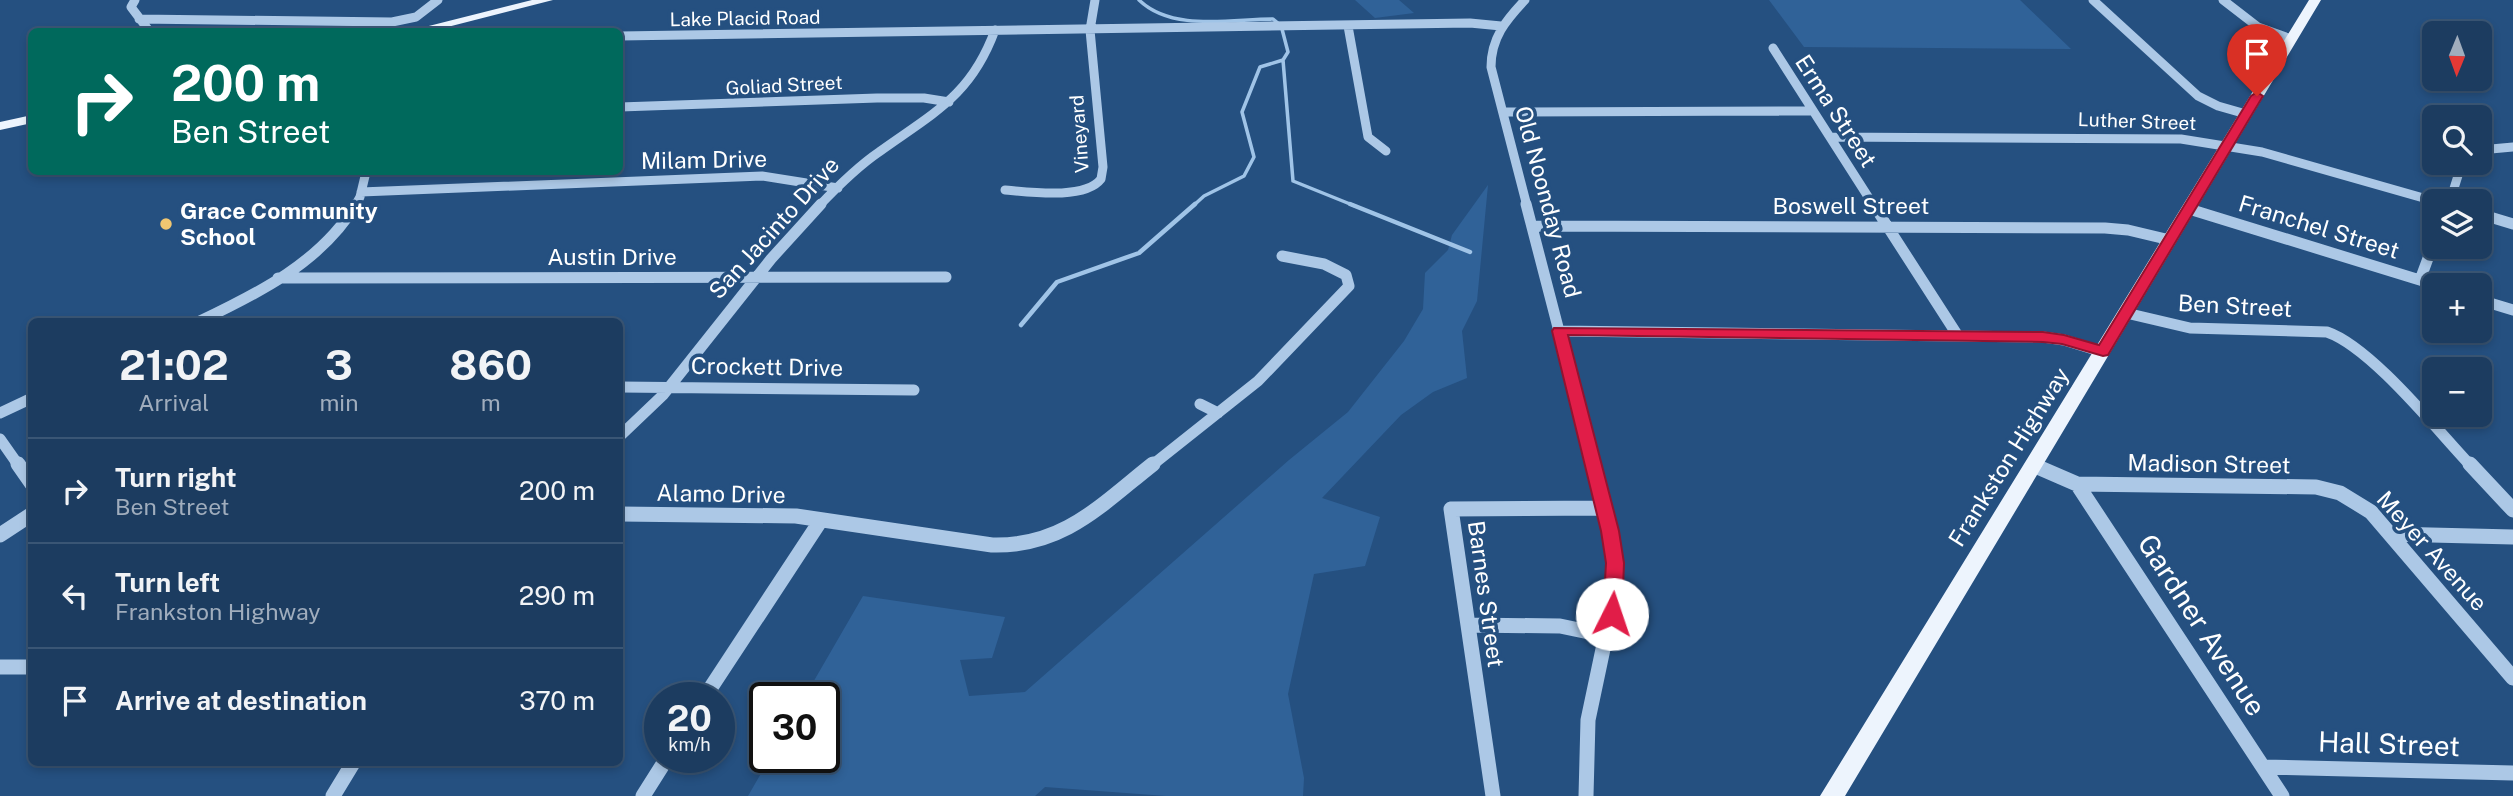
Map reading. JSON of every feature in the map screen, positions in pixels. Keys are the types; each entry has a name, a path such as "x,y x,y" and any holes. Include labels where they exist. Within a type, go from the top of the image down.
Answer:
{"main road":[{"path":"408,26 547,0"},
{"name":"Frankston Highway","path":"1832,796 2315,0"},
{"path":"0,126 28,120"}],"street":[{"path":"135,0 131,6 147,28"},
{"path":"139,19 408,26 438,0"},
{"path":"1090,30 1095,0"},
{"name":"Old Noonday Road","path":"1525,0 1501,26 1490,54 1492,75 1605,508 1615,563 1614,597 1608,636 1588,720 1586,796"},
{"path":"2093,0 2198,96 2218,106 2246,114"},
{"path":"2224,0 2258,27 2291,38"},
{"name":"Lake Placid Road","path":"623,36 1470,23 1501,26"},
{"path":"1348,26 1368,136 1386,151"},
{"name":"San Jacinto Drive","path":"623,433 670,387 755,278 838,188 865,163 967,86 980,70 995,30"},
{"name":"Vineyard","path":"1005,190 1079,190 1101,181 1103,167 1090,30"},
{"name":"Erma Street","path":"1773,48 1958,336"},
{"name":"Goliad Street","path":"623,107 877,98 925,98 949,102"},
{"path":"1503,112 1813,111"},
{"name":"Luther Street","path":"1830,137 2152,137 2228,145 2422,198"},
{"path":"2492,149 2513,146"},
{"path":"205,318 278,278 332,234 362,192 365,175"},
{"name":"Milam Drive","path":"362,192 762,176 838,188"},
{"name":"Franchel Street","path":"2189,209 2420,280"},
{"path":"2492,218 2513,224"},
{"name":"Boswell Street","path":"1532,226 2119,229 2170,240"},
{"name":"Alamo Drive","path":"623,514 782,516 981,544 1002,546 1040,541 1080,522 1258,381 1349,286 1346,275 1335,269 1311,260 1282,256"},
{"path":"2420,280 2428,259"},
{"name":"Austin Drive","path":"278,278 946,278"},
{"path":"2492,304 2513,310"},
{"name":"Ben Street","path":"2126,313 2190,328 2304,331 2342,337 2365,354 2513,510"},
{"path":"1560,331 2054,338 2103,352"},
{"name":"Crockett Drive","path":"623,387 914,390"},
{"path":"0,413 28,400"},
{"path":"1200,404 1218,413"},
{"path":"0,439 28,478"},
{"path":"2033,465 2077,484"},
{"name":"Madison Street","path":"2077,484 2316,487 2340,492"},
{"name":"Gardner Avenue","path":"2077,484 2282,796"},
{"name":"Meyer Avenue","path":"2340,492 2371,512 2513,678"},
{"name":"Barnes Street","path":"1493,796 1451,509 1605,508"},
{"path":"0,535 28,517"},
{"path":"715,682 821,520"},
{"path":"2390,534 2513,537"},
{"path":"1468,625 1560,626 1608,636"},
{"path":"0,667 28,667"},
{"path":"333,796 351,766"},
{"name":"Hall Street","path":"2263,767 2513,774"},
{"path":"643,796 658,773"}],"shaded area":[{"path":"1355,0 1399,0 1414,13 1375,18"},
{"path":"1769,0 2020,0 2071,49 1804,47"},
{"path":"1488,185 1477,301 1462,331 1467,378 1433,392 1401,415 1322,498 1380,517 1365,566 1314,574 1288,694 1304,778 1303,796 1166,796 1045,787 1035,796 748,796 761,773 840,773 840,682 813,682 863,596 1005,617 992,658 960,660 969,696 1025,692 1289,460 1348,412 1404,341 1423,309 1425,273 1448,250 1452,235"}],"waterway":[{"path":"1139,0 1153,10 1185,20 1203,22 1273,19 1279,24"},
{"path":"1282,29 1288,52 1283,60"},
{"path":"1193,206 1204,196 1244,176 1254,157 1242,112 1260,67 1283,60"},
{"path":"1283,60 1293,181 1355,206"},
{"path":"1021,325 1057,282 1139,253 1195,204"},
{"path":"1350,204 1355,206"},
{"path":"1355,206 1470,252"}],"place":[{"name":"Grace Community School","path":"166,224"}],"route":[{"path":"1612,614 1615,563 1610,531 1560,331 2043,337 2064,340 2103,352 2257,96"}]}
